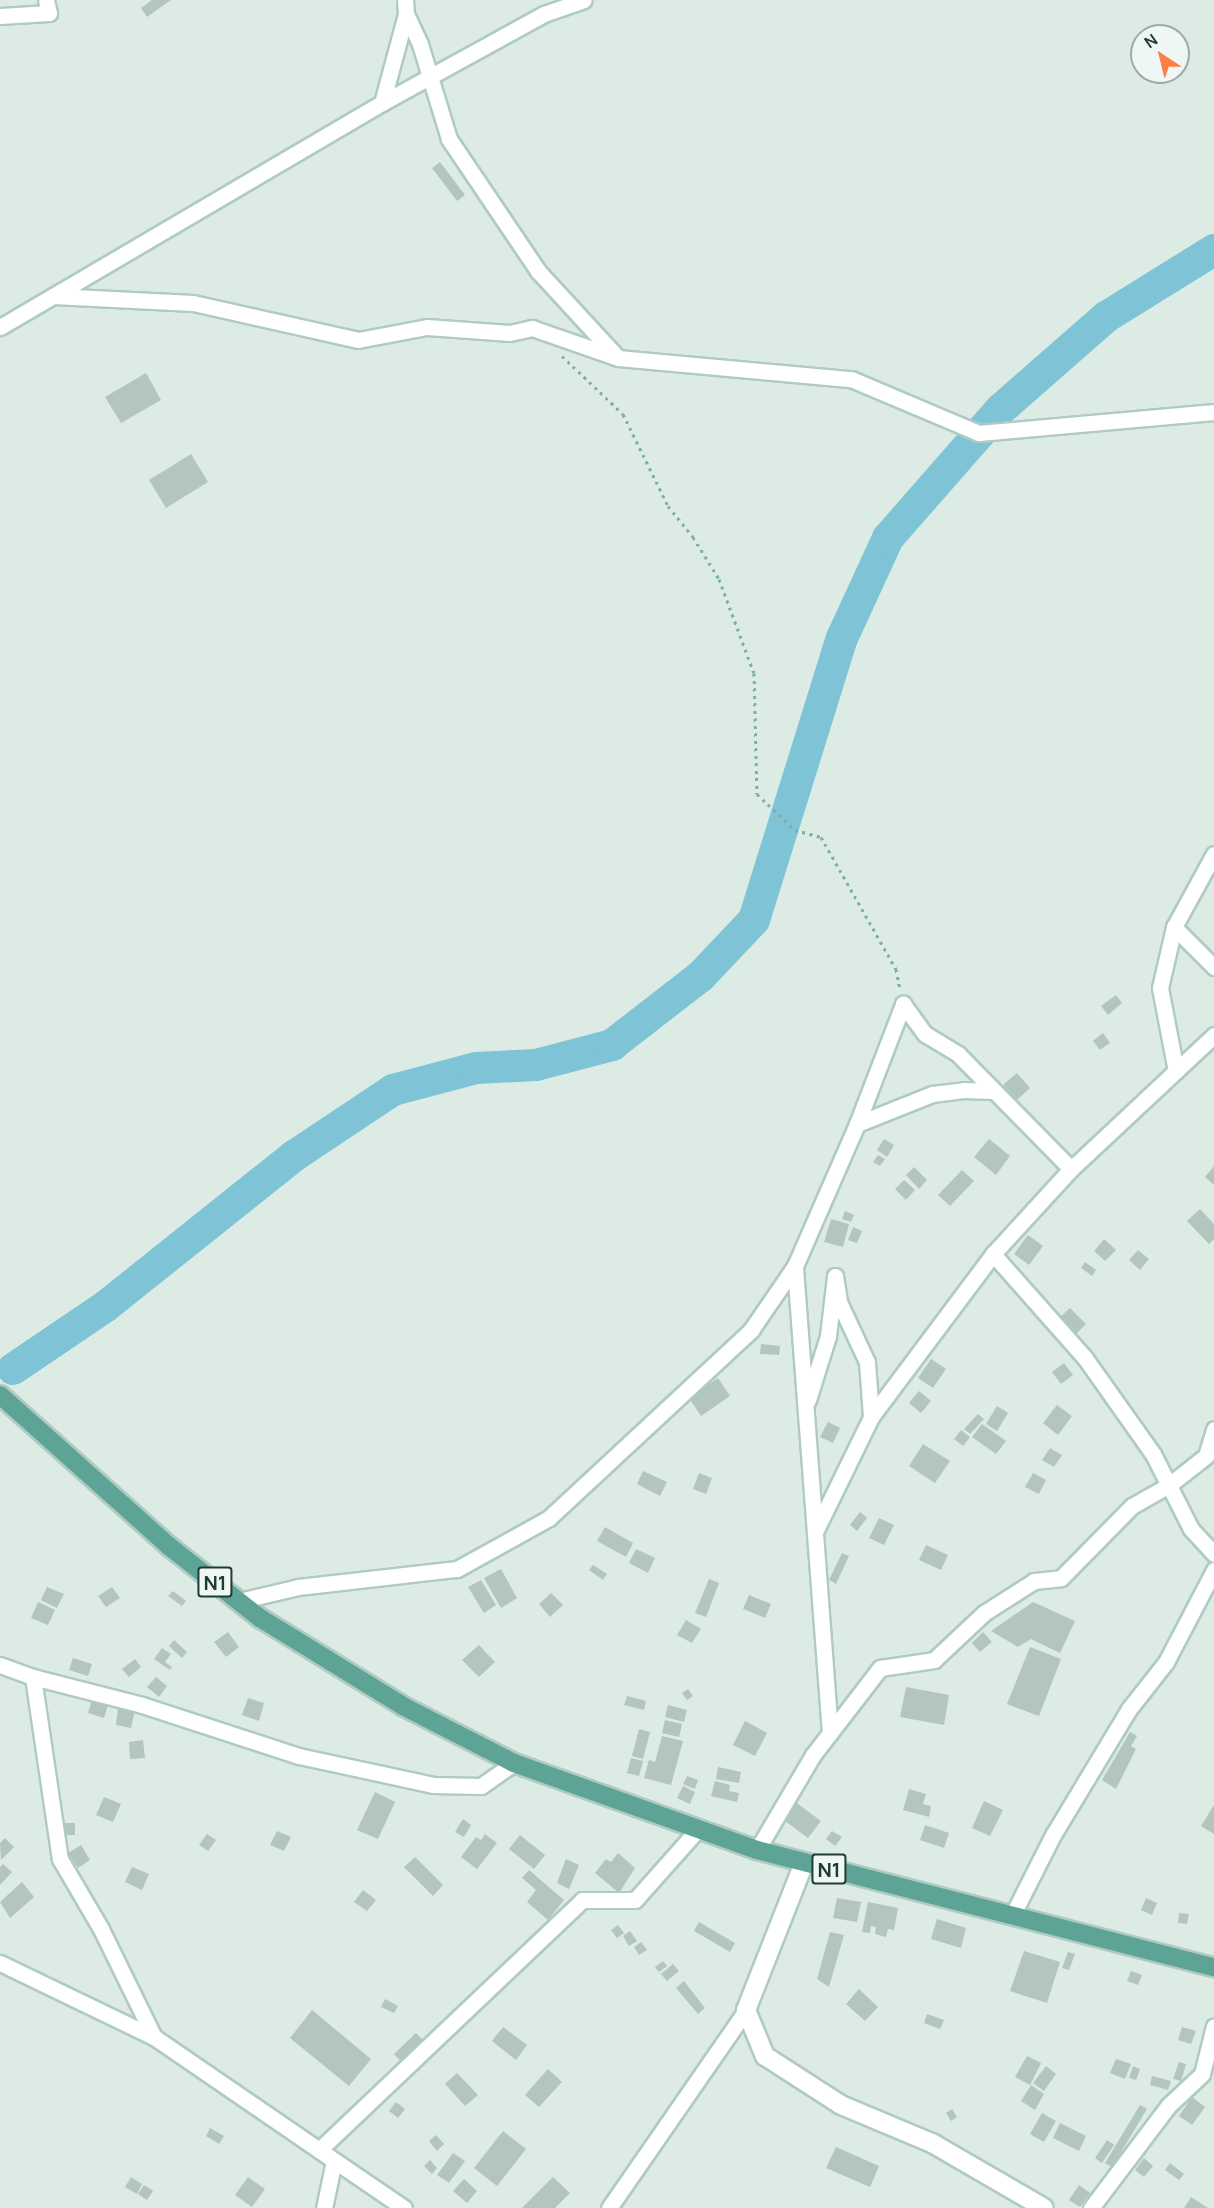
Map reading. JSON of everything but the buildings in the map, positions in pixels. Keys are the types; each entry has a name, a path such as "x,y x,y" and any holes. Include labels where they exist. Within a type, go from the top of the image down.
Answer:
{"main road":[{"name":"N1","path":"0,1395 170,1547 238,1600 402,1706 514,1763 757,1850 1214,1967"}],"street":[{"path":"0,16 49,14 46,0"},
{"path":"0,327 382,103 544,14 584,0"},
{"path":"405,7 420,44 428,78 441,107 449,139 538,271 618,358"},
{"path":"382,103 405,7"},
{"path":"53,296 193,303 358,340 427,327 510,333 532,328 618,358 851,379 980,433 1214,412"},
{"path":"1176,1071 1160,988 1174,927 1214,854"},
{"path":"1174,927 1214,967"},
{"path":"903,1004 925,1034 958,1054 1071,1169"},
{"path":"238,1600 298,1587 457,1569 549,1518 751,1330 795,1266 858,1124 903,1004"},
{"path":"815,1532 871,1417 993,1254 1071,1169 1214,1035"},
{"path":"858,1124 932,1094 992,1091"},
{"path":"993,1254 1085,1358 1153,1454 1191,1529 1214,1554"},
{"path":"795,1266 830,1733"},
{"path":"805,1410 828,1336 835,1276 839,1302 867,1362 871,1417"},
{"path":"757,1850 830,1733 880,1668 934,1660 984,1614 1034,1581 1061,1578 1132,1506 1169,1485 1206,1456 1214,1429"},
{"path":"1012,1916 1053,1835 1123,1718 1166,1662 1214,1570"},
{"path":"0,1665 33,1677 142,1705 299,1756 433,1785 481,1786 514,1763"},
{"path":"33,1677 60,1859 101,1929 154,2037"},
{"path":"319,2150 582,1900 635,1900 699,1828"},
{"path":"609,2208 746,2010 804,1863"},
{"path":"0,1963 154,2037 404,2208"},
{"path":"746,2010 765,2056 841,2106 932,2144 1044,2208"},
{"path":"1091,2208 1169,2105 1202,2074 1214,2025"},
{"path":"324,2208 334,2161"}],"path":[{"path":"557,352 623,414 668,506 693,537 719,579 754,673 757,794 795,831 821,837 896,969 903,1004"}],"waterway":[{"path":"13,1369 106,1306 294,1156 393,1090 476,1068 536,1065 612,1045 701,976 754,920 842,638 888,538 1001,409 1106,317 1214,250"}]}
